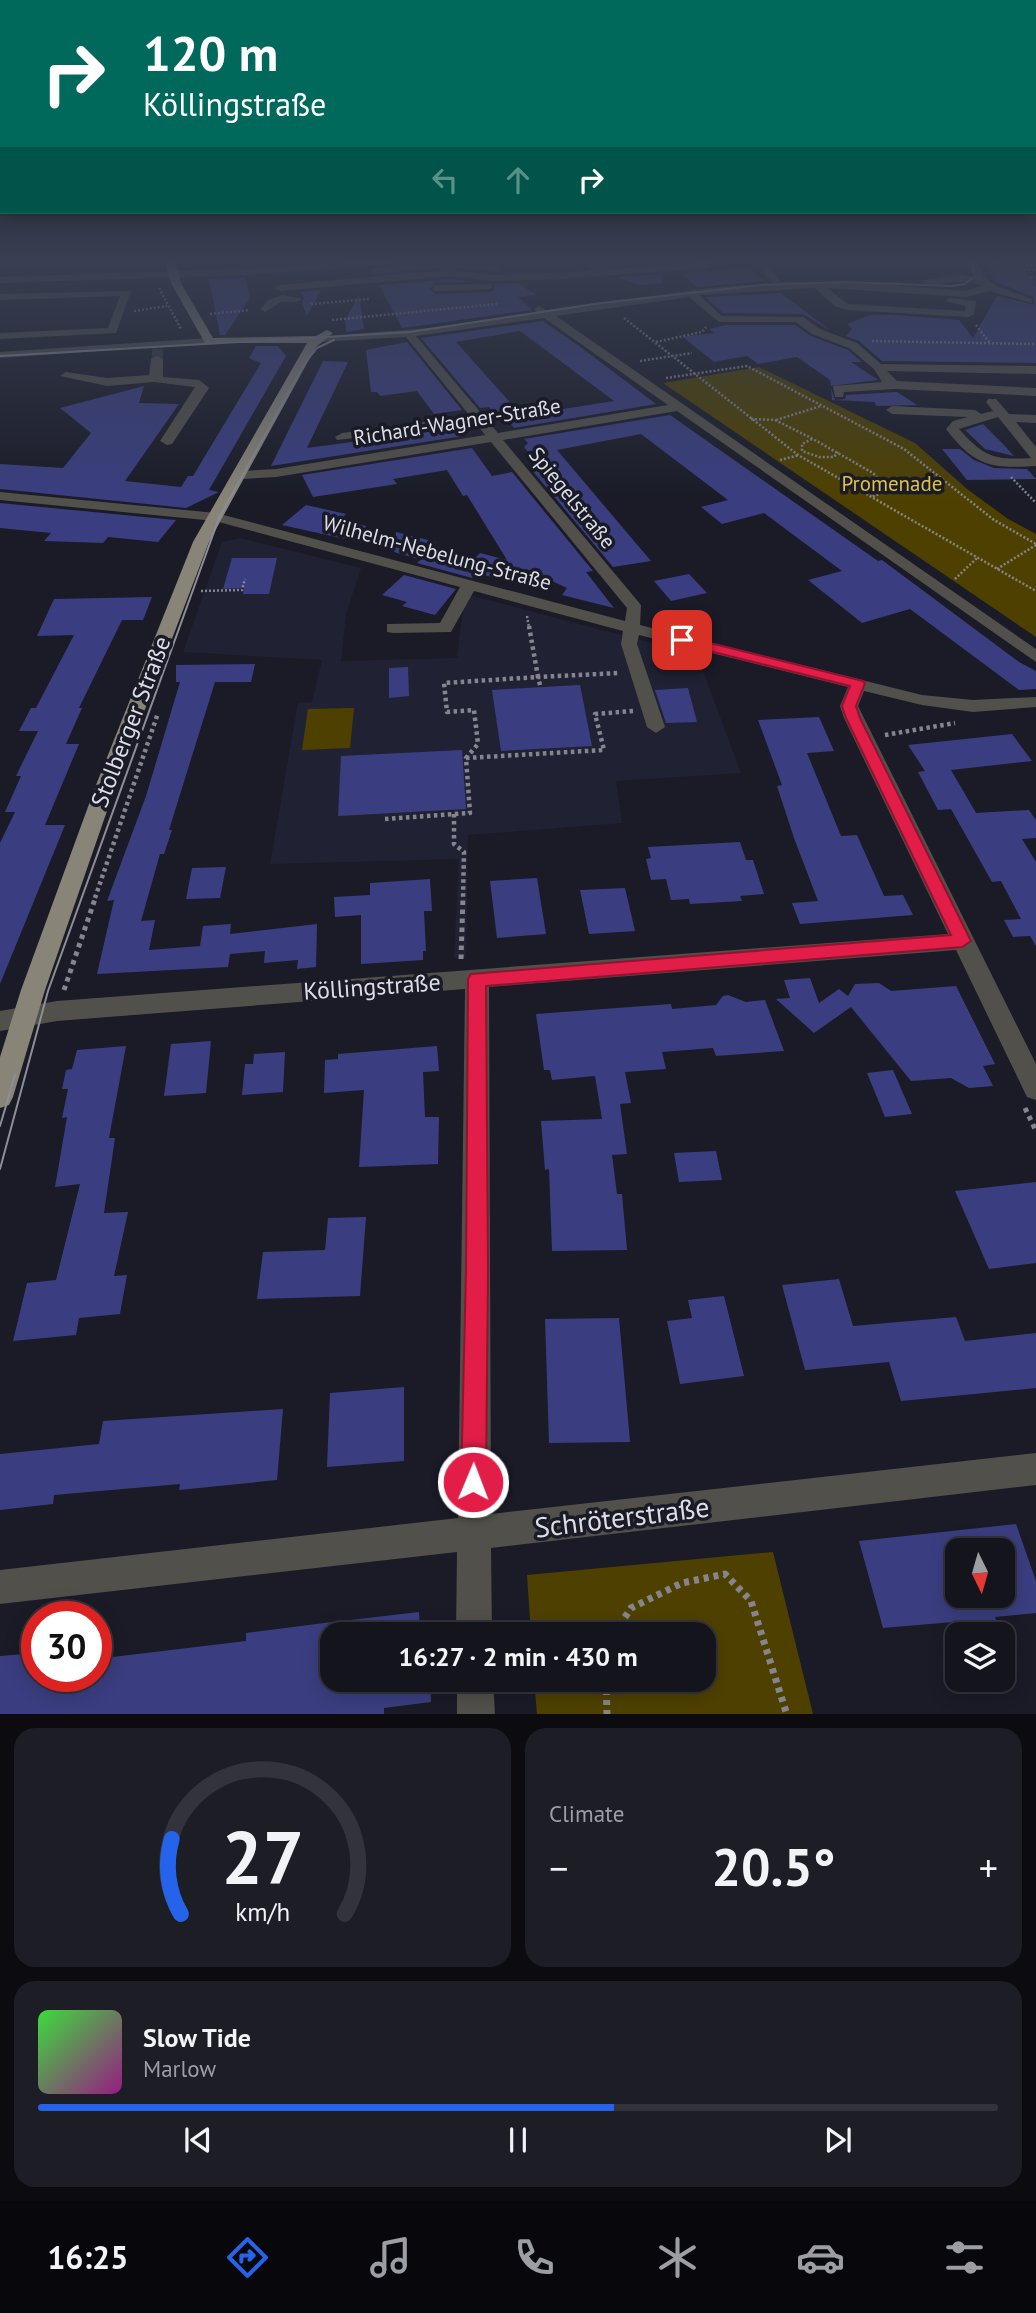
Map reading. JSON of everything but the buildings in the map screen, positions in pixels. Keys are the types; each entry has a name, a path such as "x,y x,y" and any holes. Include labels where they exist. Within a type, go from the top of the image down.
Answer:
{"main road":[{"path":"261,341 289,346 302,364"},
{"name":"Stolberger Straße","path":"0,1097 111,773 201,542 315,341"}],"street":[{"path":"0,355 158,351 209,341"},
{"name":"Spiegelstraße","path":"415,341 635,608 631,628"},
{"path":"585,341 1036,657"},
{"path":"840,341 851,344 866,362 879,367 1036,370"},
{"path":"158,351 158,378"},
{"path":"879,367 888,383 899,386"},
{"path":"66,376 107,382 158,378 199,384 203,388 167,441"},
{"path":"839,394 837,389 899,386 1036,392"},
{"path":"982,390 999,415 1036,456"},
{"name":"Richard-Wagner-Straße","path":"241,475 276,473 679,407"},
{"path":"892,410 1036,419"},
{"path":"999,415 958,424 952,429 977,458 998,464 1036,456"},
{"path":"342,438 480,419"},
{"name":"Wilhelm-Nebelung-Straße","path":"0,496 216,517 631,628 922,700 973,706 1036,702"},
{"path":"393,628 445,628 468,584"},
{"path":"631,628 629,644 654,719"},
{"path":"858,683 849,706 862,737 1036,1089"},
{"name":"Köllingstraße","path":"0,1021 57,1011 962,941"},
{"path":"468,980 477,1270 472,1535 474,1622"},
{"name":"Schröterstraße","path":"0,1587 1036,1469"},
{"path":"475,1692 476,1714"}],"path":[{"path":"655,342 660,341"},
{"path":"851,344 868,341 1036,344"},
{"path":"655,342 798,455 1036,591"},
{"path":"643,360 692,353"},
{"path":"643,382 693,372 747,366 822,405 904,449 994,520 1036,545 997,569"},
{"path":"751,419 775,420 822,405"},
{"path":"775,420 873,472 890,490 870,497"},
{"path":"813,439 802,444 803,451 807,454 834,457 838,452"},
{"path":"998,464 1036,503"},
{"path":"942,591 977,558"},
{"path":"195,604 204,579"},
{"path":"200,591 242,590 245,579"},
{"path":"528,617 540,685"},
{"path":"386,819 470,813 467,758 478,744 474,710 447,712 443,683 637,672"},
{"path":"57,1011 160,707"},
{"path":"467,758 604,750 595,714 654,719"},
{"path":"862,737 967,721"},
{"path":"454,814 454,844 464,852 468,980"},
{"path":"622,1622 631,1608 681,1583 725,1574 751,1601 787,1714"},
{"path":"606,1692 607,1714"}],"shaded area":[{"path":"240,538 361,568 346,614 341,661 457,658 465,594 697,655 741,773 616,781 622,823 468,835 466,957 454,958 459,859 270,864 298,703 312,702 322,660 183,652 222,542"}],"green space":[{"name":"Promenade","path":"759,367 915,443 967,489 1008,519 1036,534 1036,637 663,383"},
{"path":"354,708 350,748 302,750 308,709"},
{"path":"773,1552 813,1714 537,1714 535,1692 716,1692 716,1622 530,1622 527,1575"}],"tunnel":[{"path":"157,359 158,349"}],"tram line":[{"path":"0,356 256,341"},
{"path":"0,1169 48,991 219,518 305,363 317,348 332,341"},
{"path":"0,1126 15,1075"}],"route":[{"path":"473,1482 477,1270 477,979 962,941 853,718 849,706 858,683 682,640"}]}
